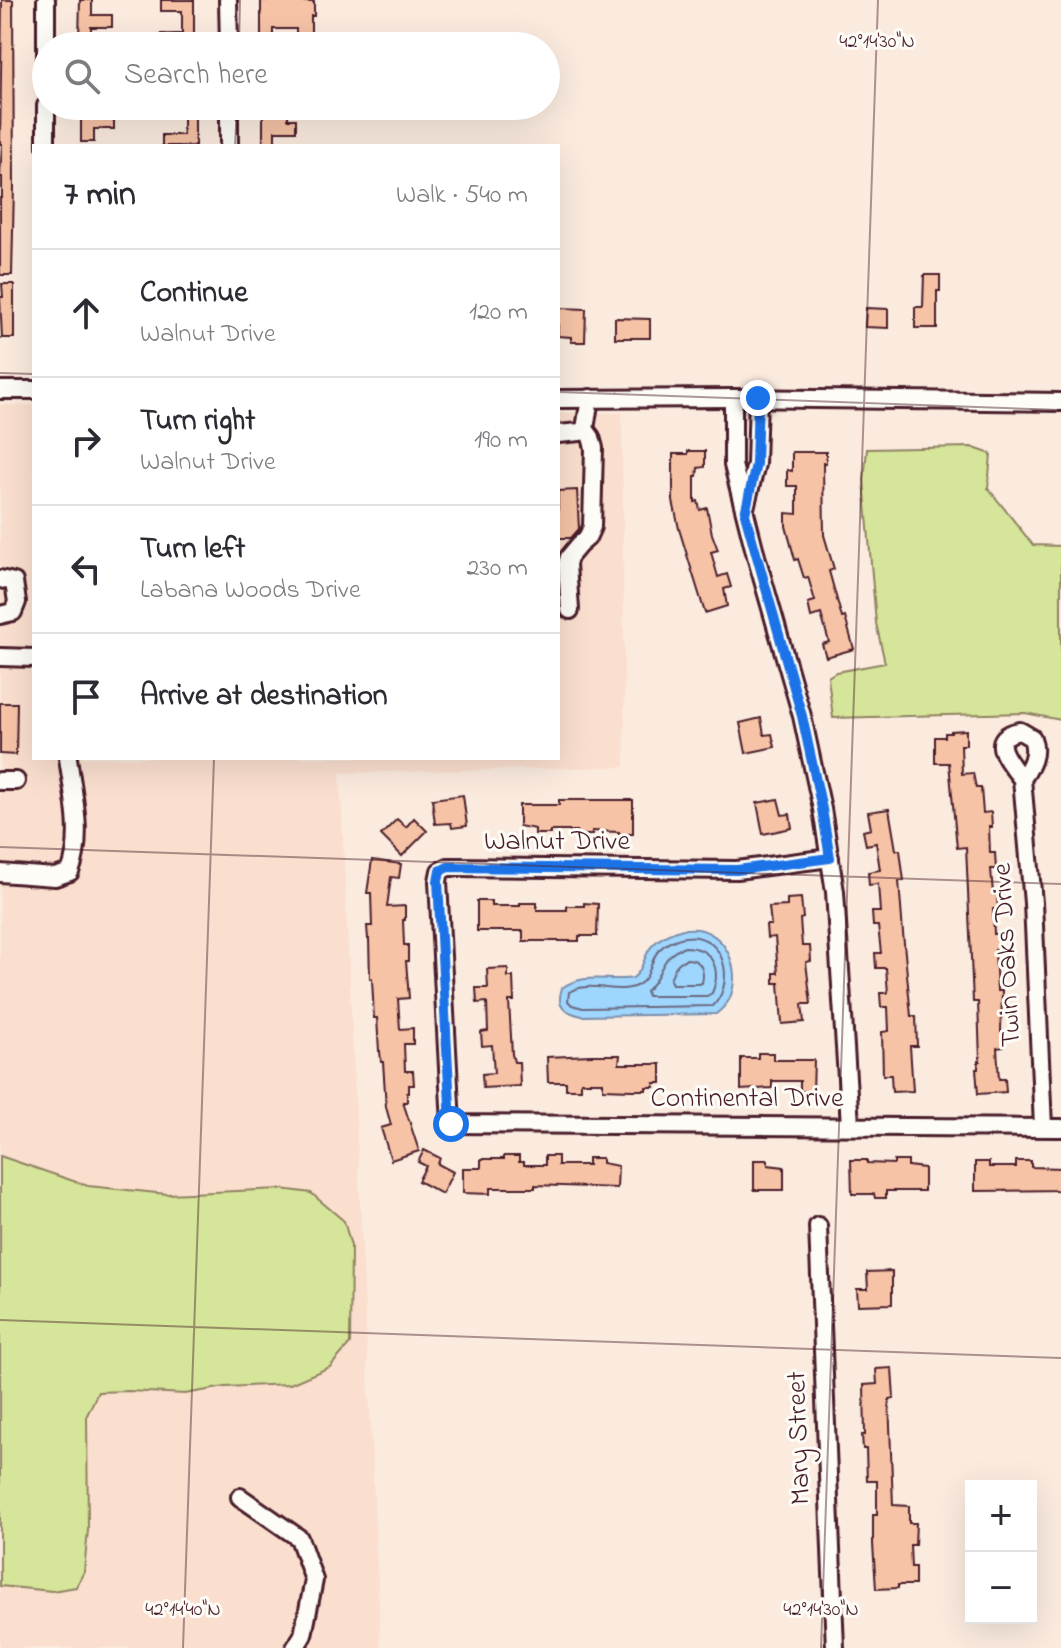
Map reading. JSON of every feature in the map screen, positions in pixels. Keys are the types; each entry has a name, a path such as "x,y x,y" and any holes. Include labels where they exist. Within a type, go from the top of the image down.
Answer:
{"street":[{"path":"46,0 46,32"},
{"path":"228,0 229,32"},
{"path":"46,120 46,144"},
{"path":"229,120 229,144"},
{"path":"0,390 32,390"},
{"path":"560,434 585,429 590,398"},
{"path":"733,398 733,465 802,716 830,858 850,1125"},
{"path":"745,514 756,464 758,398"},
{"path":"560,399 1061,402"},
{"path":"570,610 567,564 592,527 594,448 585,429"},
{"path":"0,579 14,582 17,602 13,612 0,615"},
{"path":"0,657 32,658"},
{"path":"0,873 55,877 70,872 76,857 76,824 68,760"},
{"name":"Twin Oaks Drive","path":"1022,779 1033,903 1043,1127"},
{"name":"Walnut Drive","path":"451,1124 438,881 440,871 448,867 737,870 830,858"},
{"name":"Continental Drive","path":"451,1124 1061,1126"},
{"name":"Mary Street","path":"818,1226 835,1648"},
{"path":"240,1497 299,1538 314,1580 303,1635 295,1648"}],"shaded area":[{"path":"0,405 32,405 32,760 560,760 560,413 622,413 625,767 340,773 381,1648 0,1648"}],"green space":[{"path":"971,447 991,454 988,488 1033,545 1061,546 1061,720 1025,713 833,718 828,677 836,672 885,663 876,623 864,480 867,449"},
{"path":"0,1156 88,1186 167,1194 282,1189 311,1193 344,1221 351,1246 350,1344 330,1367 290,1384 225,1387 185,1394 98,1392 87,1415 88,1530 84,1572 76,1587 52,1591 0,1586"}],"water":[{"path":"683,929 700,929 712,935 726,949 730,959 734,979 732,990 728,1002 716,1014 582,1016 566,1011 561,1005 562,988 570,983 587,979 633,978 656,941"}],"building":[{"path":"2,0 13,0 12,275 0,275"},
{"path":"80,0 92,0 92,15 112,15 112,27 91,27 91,32 79,32"},
{"path":"161,0 194,0 194,32 182,32 182,11 161,11"},
{"path":"261,0 314,2 311,32 273,29 273,32 261,32"},
{"path":"81,120 114,120 114,129 94,129 94,142 81,142"},
{"path":"183,120 195,120 195,144 162,144 162,135 183,135"},
{"path":"263,120 296,120 296,131 275,131 275,144 263,144"},
{"path":"924,275 940,275 937,328 915,328 915,307 923,307"},
{"path":"2,284 14,284 14,338 2,338"},
{"path":"560,308 586,309 585,342 571,342 571,337 560,336"},
{"path":"866,308 888,309 888,328 865,327"},
{"path":"615,318 650,319 650,338 615,338"},
{"path":"688,451 705,451 705,467 698,468 695,476 695,502 698,501 700,510 707,508 718,550 711,552 718,577 727,574 731,587 724,589 727,606 705,613 673,501 673,454 688,454"},
{"path":"792,452 826,452 826,463 823,463 824,535 834,569 829,571 854,649 826,657 822,644 829,642 821,614 811,617 808,603 815,601 808,577 804,578 798,559 795,560 786,526 786,513 797,514 797,486 787,486 787,470 792,471"},
{"path":"577,490 579,529 571,538 560,538 560,491"},
{"path":"0,703 17,703 16,755 0,754"},
{"path":"761,718 764,735 772,734 775,747 746,753 740,723"},
{"path":"966,730 966,745 961,745 962,774 973,773 976,788 981,788 983,813 991,812 990,853 995,853 996,869 991,869 998,909 993,909 994,934 999,934 1000,950 995,950 997,991 1002,991 1001,1032 1004,1032 1004,1047 997,1048 999,1079 1005,1079 1006,1092 978,1094 978,1002 973,1002 966,847 957,848 949,763 935,763 935,737"},
{"path":"463,795 467,826 452,828 451,823 435,824 432,799"},
{"path":"778,799 782,815 790,814 792,828 763,834 757,803"},
{"path":"559,800 633,800 633,834 592,831 592,835 577,835 577,831 550,831 550,834 535,834 535,829 519,826 519,805 559,805"},
{"path":"889,809 896,850 900,850 904,881 899,881 911,1016 916,1016 917,1046 910,1046 913,1091 892,1092 891,1075 883,1075 882,1032 889,1031 888,1007 881,1007 880,993 888,993 886,968 876,968 875,953 881,953 878,926 873,926 872,912 880,912 878,884 869,885 868,872 880,870 876,843 866,845 863,831 871,829 868,812"},
{"path":"414,818 427,831 402,856 381,835 397,819 406,827"},
{"path":"372,860 401,864 399,878 391,877 387,907 405,906 404,945 408,945 409,998 398,999 400,1029 413,1028 413,1044 404,1044 405,1071 413,1071 414,1085 409,1085 407,1102 403,1102 419,1151 391,1160 381,1128 391,1125 370,979 367,926 372,926 371,893 367,893"},
{"path":"801,898 802,946 810,946 811,961 806,962 811,1004 802,1004 804,1022 782,1024 779,983 774,983 774,973 778,973 775,937 767,938 766,925 771,925 769,907 787,906 787,899"},
{"path":"477,901 491,901 491,906 537,903 537,910 567,910 567,906 598,904 597,936 579,936 579,941 523,941 523,931 477,931"},
{"path":"508,968 508,977 513,977 514,1001 509,1001 512,1054 514,1062 519,1062 520,1086 483,1088 482,1074 494,1073 492,1045 482,1046 481,1032 488,1031 487,1002 477,1003 476,988 488,988 487,969"},
{"path":"758,1053 773,1053 773,1060 814,1060 813,1092 800,1091 800,1081 772,1081 772,1088 741,1090 741,1058 758,1058"},
{"path":"620,1055 619,1064 661,1064 661,1083 654,1083 655,1087 646,1087 646,1090 631,1090 603,1089 603,1082 581,1082 581,1089 566,1089 566,1082 548,1082 547,1057"},
{"path":"424,1150 440,1158 438,1164 453,1172 442,1194 418,1181 426,1166 418,1162"},
{"path":"504,1156 519,1156 519,1162 524,1162 524,1165 545,1165 545,1156 558,1156 558,1165 588,1165 588,1158 602,1158 602,1163 618,1166 617,1188 535,1185 535,1188 490,1188 490,1194 463,1193 463,1168 481,1168 481,1159 504,1159"},
{"path":"754,1160 768,1160 768,1165 784,1167 784,1190 754,1190"},
{"path":"851,1160 894,1164 894,1161 908,1161 908,1166 924,1168 924,1191 886,1191 886,1198 875,1198 874,1194 852,1194"},
{"path":"1016,1161 1031,1161 1031,1167 1061,1168 1061,1190 975,1191 975,1162 989,1162 989,1167 1016,1167"},
{"path":"892,1271 892,1304 858,1305 857,1289 868,1289 867,1272"},
{"path":"892,1368 894,1398 889,1399 893,1505 909,1506 909,1523 916,1523 915,1545 910,1545 915,1585 876,1589 873,1515 877,1515 877,1481 867,1481 866,1449 863,1449 862,1435 865,1435 864,1385 877,1384 876,1369"}],"route":[{"path":"451,1124 438,881 440,871 448,867 737,870 830,858 802,716 745,514 756,464 758,398"}]}
